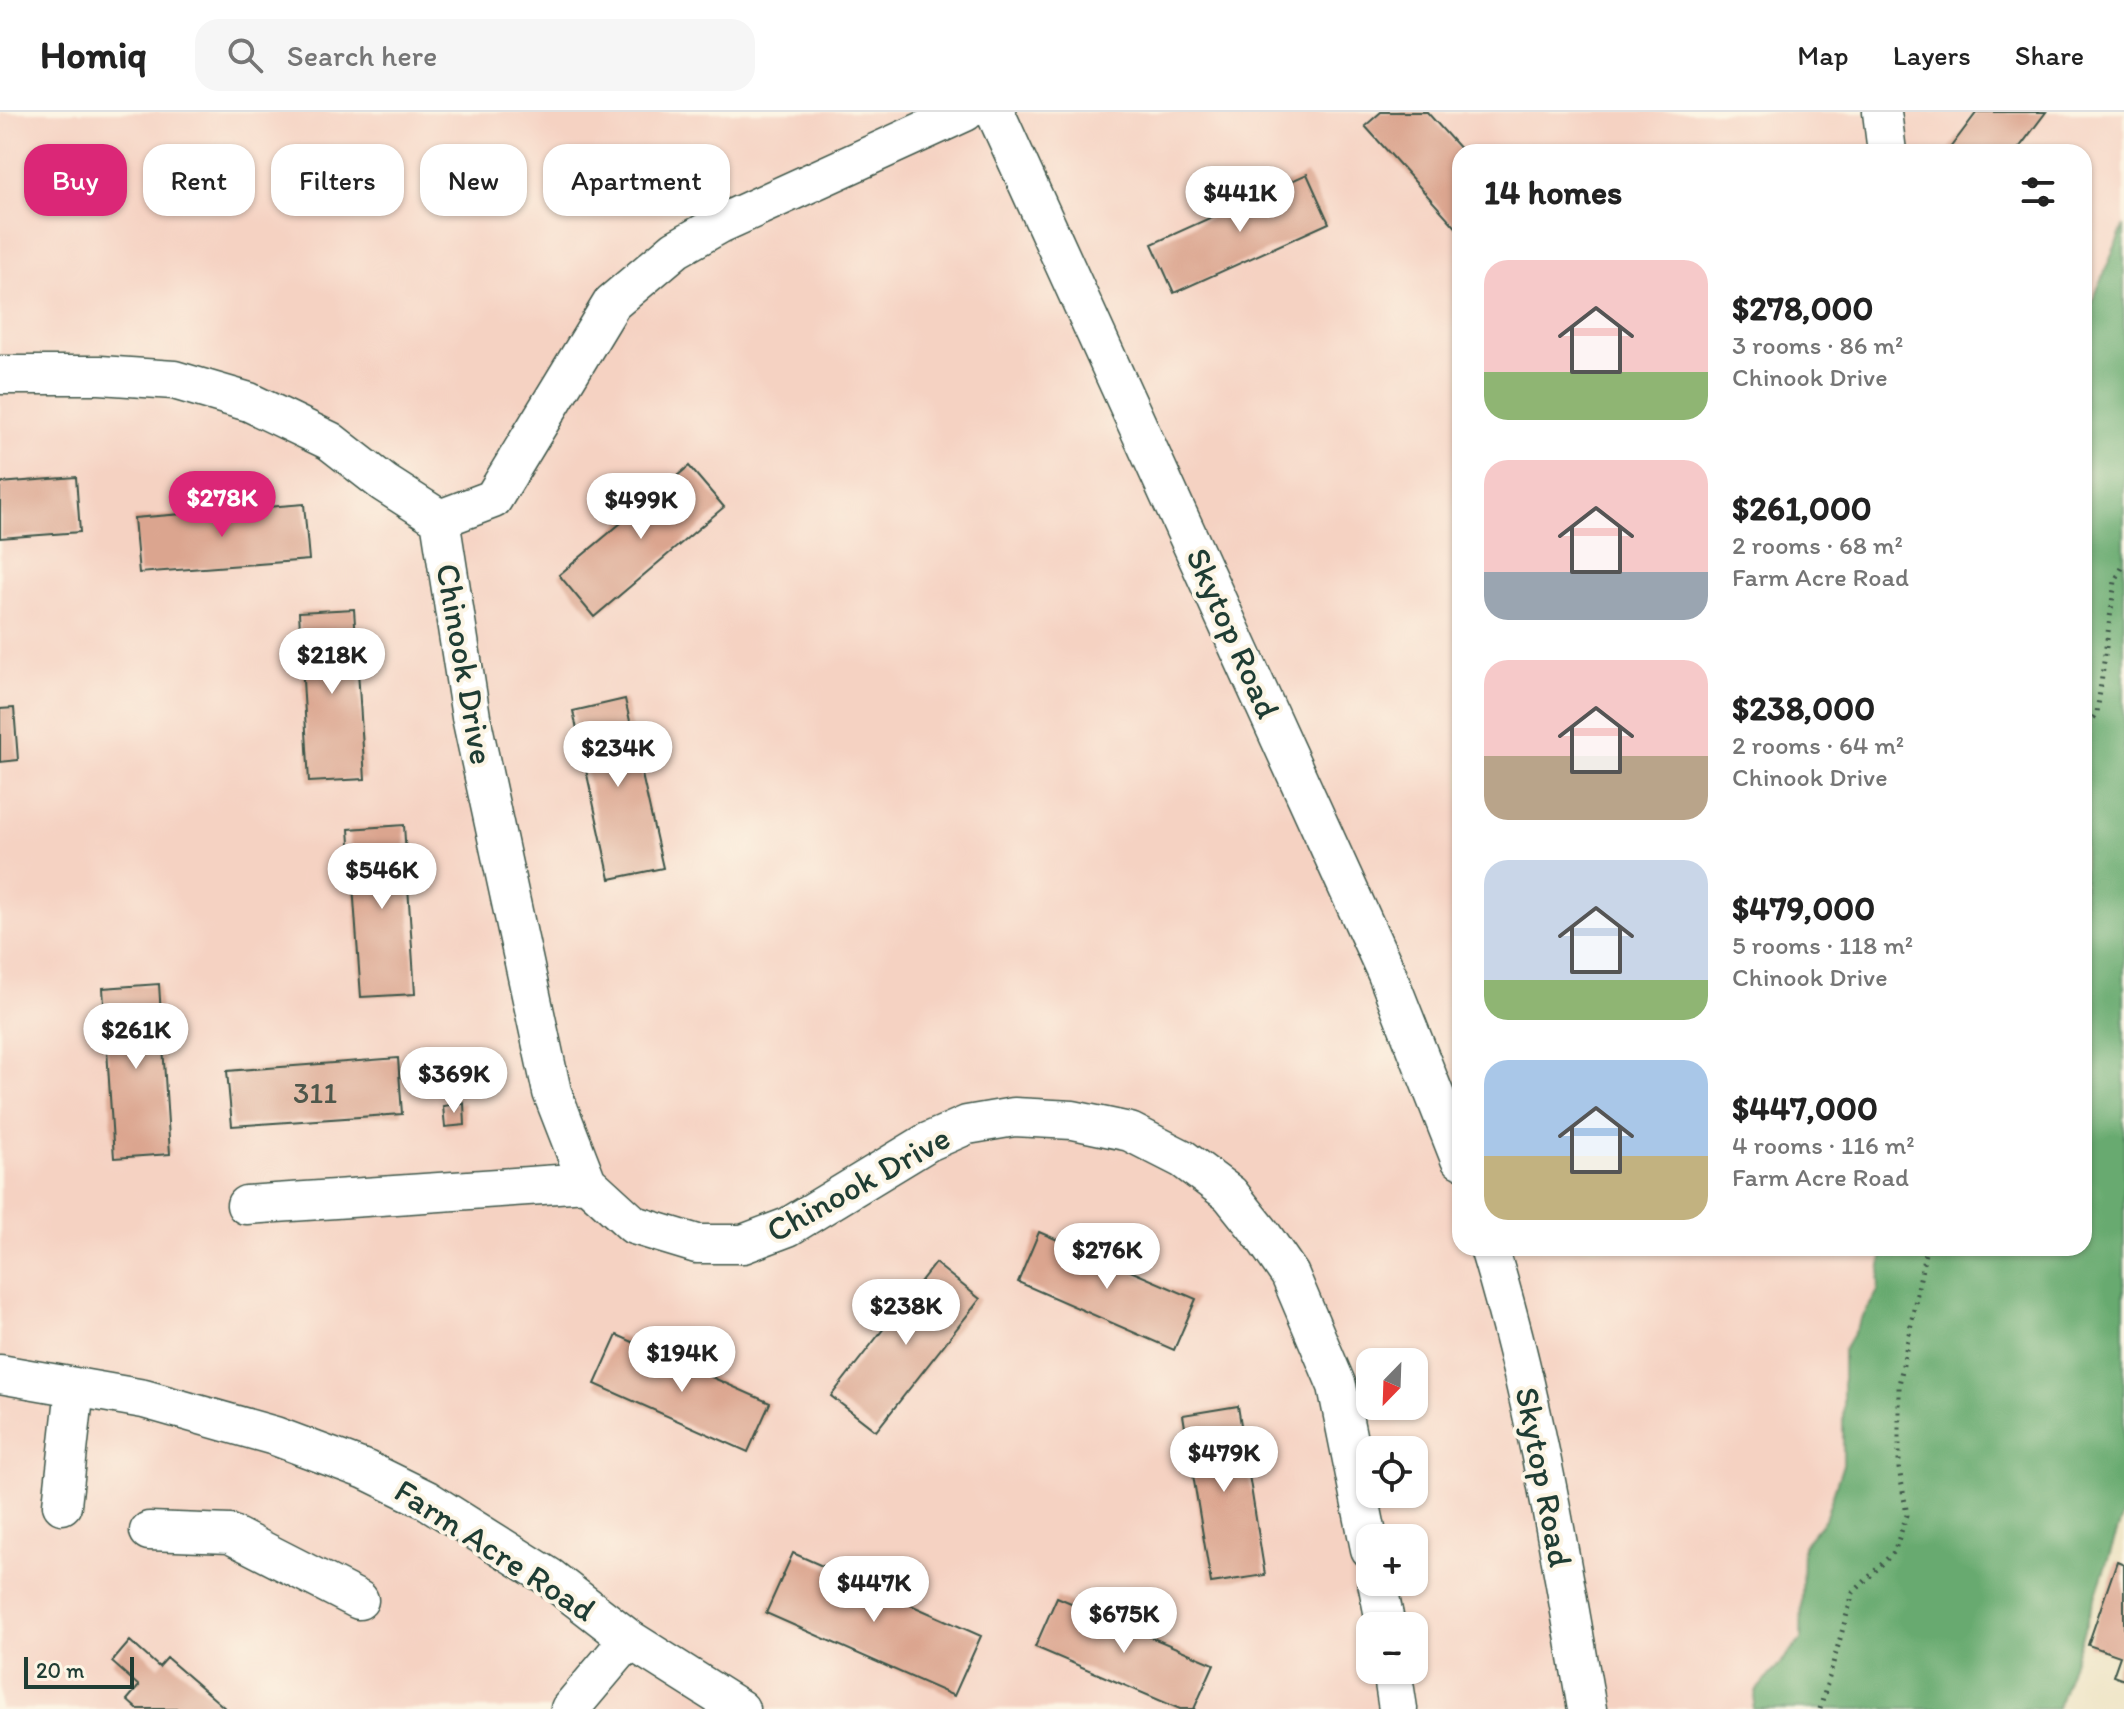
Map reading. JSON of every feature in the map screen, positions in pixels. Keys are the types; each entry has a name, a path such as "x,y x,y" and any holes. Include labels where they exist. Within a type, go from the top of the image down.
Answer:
{"street":[{"name":"Chinook Drive","path":"440,519 493,499 612,303 676,249 720,224 965,112"},
{"name":"Skytop Road","path":"995,112 1381,961 1452,1139"},
{"path":"1882,112 1886,144"},
{"name":"Chinook Drive","path":"0,375 100,375 174,380 249,402 330,441 384,483 440,519 471,717 552,1092 587,1182 634,1225 697,1244 743,1244 788,1227 928,1142 967,1125 1014,1117 1073,1120 1130,1132 1183,1159 1230,1194 1290,1275 1337,1386 1365,1524"},
{"path":"246,1205 587,1182"},
{"name":"Skytop Road","path":"1491,1256 1526,1382 1549,1491 1587,1709"},
{"name":"Farm Acre Road","path":"0,1374 144,1399 275,1436 366,1470 427,1500 549,1577 629,1639 740,1709"},
{"path":"62,1505 75,1388"},
{"path":"149,1531 230,1534 359,1600"},
{"path":"570,1709 629,1639"},
{"path":"1394,1684 1398,1709"}],"path":[{"path":"2092,720 2097,713 2115,581 2124,564"},
{"path":"1820,1709 1853,1593 1894,1552 1907,1515 1899,1468 1899,1385 1924,1256"}],"shaded area":[{"path":"0,112 2124,112 2124,1177 1960,1709 0,1709"}],"green space":[{"path":"2124,225 2124,1512 2057,1709 1753,1709 1756,1691 1801,1640 1803,1545 1825,1519 1843,1464 1843,1351 1878,1291 1882,1256 2092,1256 2092,303"}],"building":[{"path":"1381,112 1427,112 1456,144 1452,144 1452,223 1365,126"},
{"path":"1977,112 2046,112 2022,144 1953,144"},
{"path":"1307,174 1329,223 1174,293 1152,244"},
{"path":"689,466 724,507 594,617 559,575"},
{"path":"76,477 80,532 0,538 0,483"},
{"path":"304,504 309,560 139,573 134,518"},
{"path":"354,609 365,779 309,782 299,612"},
{"path":"625,699 663,868 610,879 573,711"},
{"path":"14,708 18,760 0,762 0,709"},
{"path":"404,825 415,994 361,997 349,829"},
{"path":"159,984 170,1154 114,1158 103,988"},
{"path":"398,1058 402,1114 232,1126 227,1071"},
{"path":"464,1103 465,1125 445,1127 443,1106"},
{"path":"1039,1232 1196,1299 1174,1350 1018,1282"},
{"path":"935,1263 980,1299 876,1431 831,1396"},
{"path":"617,1335 770,1403 748,1452 595,1384"},
{"path":"1238,1406 1265,1575 1211,1583 1183,1415"},
{"path":"793,1553 981,1636 954,1696 766,1613"},
{"path":"2117,1561 2124,1564 2124,1680 2113,1676 2120,1656 2088,1645"},
{"path":"1057,1597 1214,1664 1194,1709 1180,1709 1035,1647"},
{"path":"130,1641 159,1667 167,1658 226,1709 137,1709 127,1700 139,1686 112,1662"}]}
